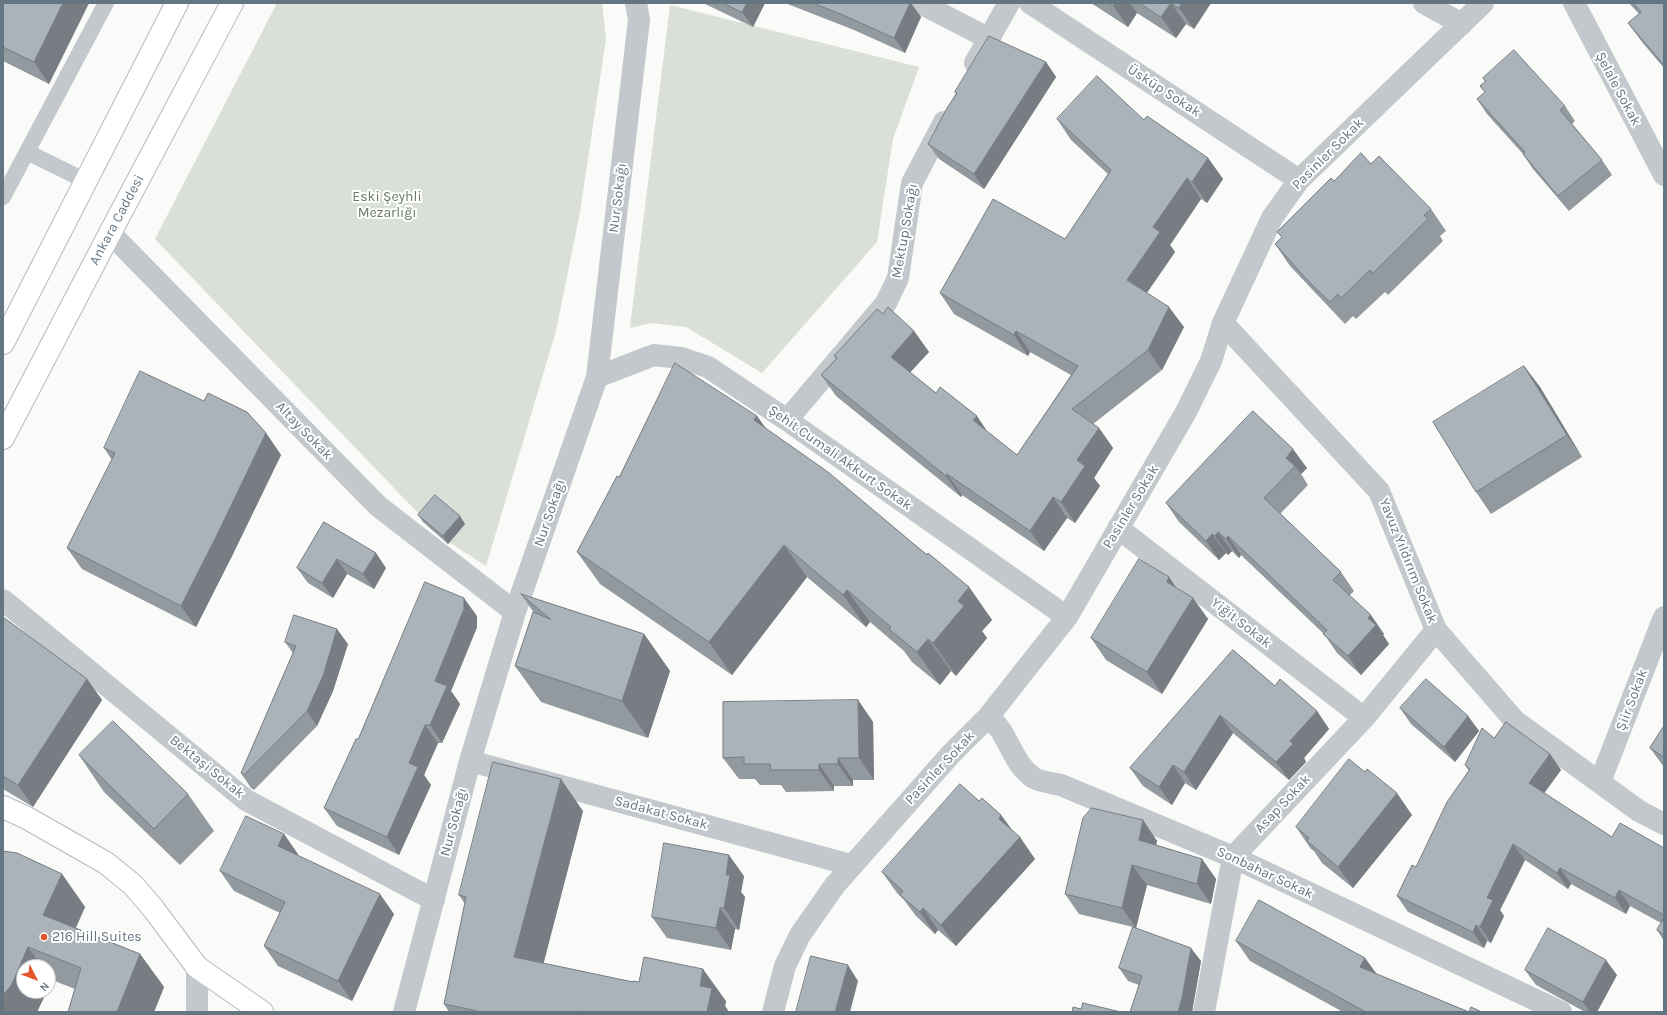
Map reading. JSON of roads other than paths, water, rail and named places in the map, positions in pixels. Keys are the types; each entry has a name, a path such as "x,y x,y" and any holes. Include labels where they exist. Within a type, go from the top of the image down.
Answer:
{"main road":[{"path":"3,343 177,3"},
{"name":"Ankara Caddesi","path":"3,438 232,3"},
{"path":"3,807 27,818 106,862 133,885 152,907 196,967 262,1012"}],"street":[{"name":"Nur Sokağı","path":"404,1012 470,761 515,612 597,377 639,20 636,3"},
{"path":"920,3 988,38"},
{"path":"967,79 988,38 1009,3"},
{"name":"Üsküp Sokak","path":"1030,3 1299,180"},
{"path":"1424,3 1462,24"},
{"name":"Pasinler Sokak","path":"773,1012 785,966 800,935 835,885 851,865 952,754 988,718 1067,617 1186,412 1211,361 1223,323 1272,218 1299,180 1483,3"},
{"name":"Şelale Sokak","path":"1574,3 1658,147 1664,175"},
{"name":"Mektup Sokağı","path":"787,420 886,303 898,278 912,182 952,107"},
{"name":"Altay Sokak","path":"110,233 378,506 515,612"},
{"name":"Yavuz Yıldırım Sokak","path":"1223,323 1379,491 1436,630 1515,721 1639,811 1664,824"},
{"name":"Şehit Cumali Akkurt Sokak","path":"597,377 654,355 681,358 708,367 787,420 1067,617"},
{"name":"Yiğit Sokak","path":"1118,528 1364,718"},
{"name":"Bektaşi Sokak","path":"3,600 246,800 434,900"},
{"name":"Şiir Sokak","path":"1600,782 1664,617"},
{"name":"Asap Sokak","path":"1233,857 1364,718 1436,630"},
{"name":"Sonbahar Sokak","path":"988,718 996,724 1010,746 1019,765 1035,778 1061,785 1233,857 1561,1012"},
{"name":"Sadakat Sokak","path":"470,761 851,865"},
{"path":"1204,1012 1233,857"},
{"path":"196,967 197,1012"}],"lane":[{"path":"3,197 106,3"},
{"path":"27,152 86,181"}],"place":[{"name":"216 Hill Suites","path":"44,937"}],"park label":[{"name":"Eski Şeyhli Mezarlığı","path":"387,206"}]}
